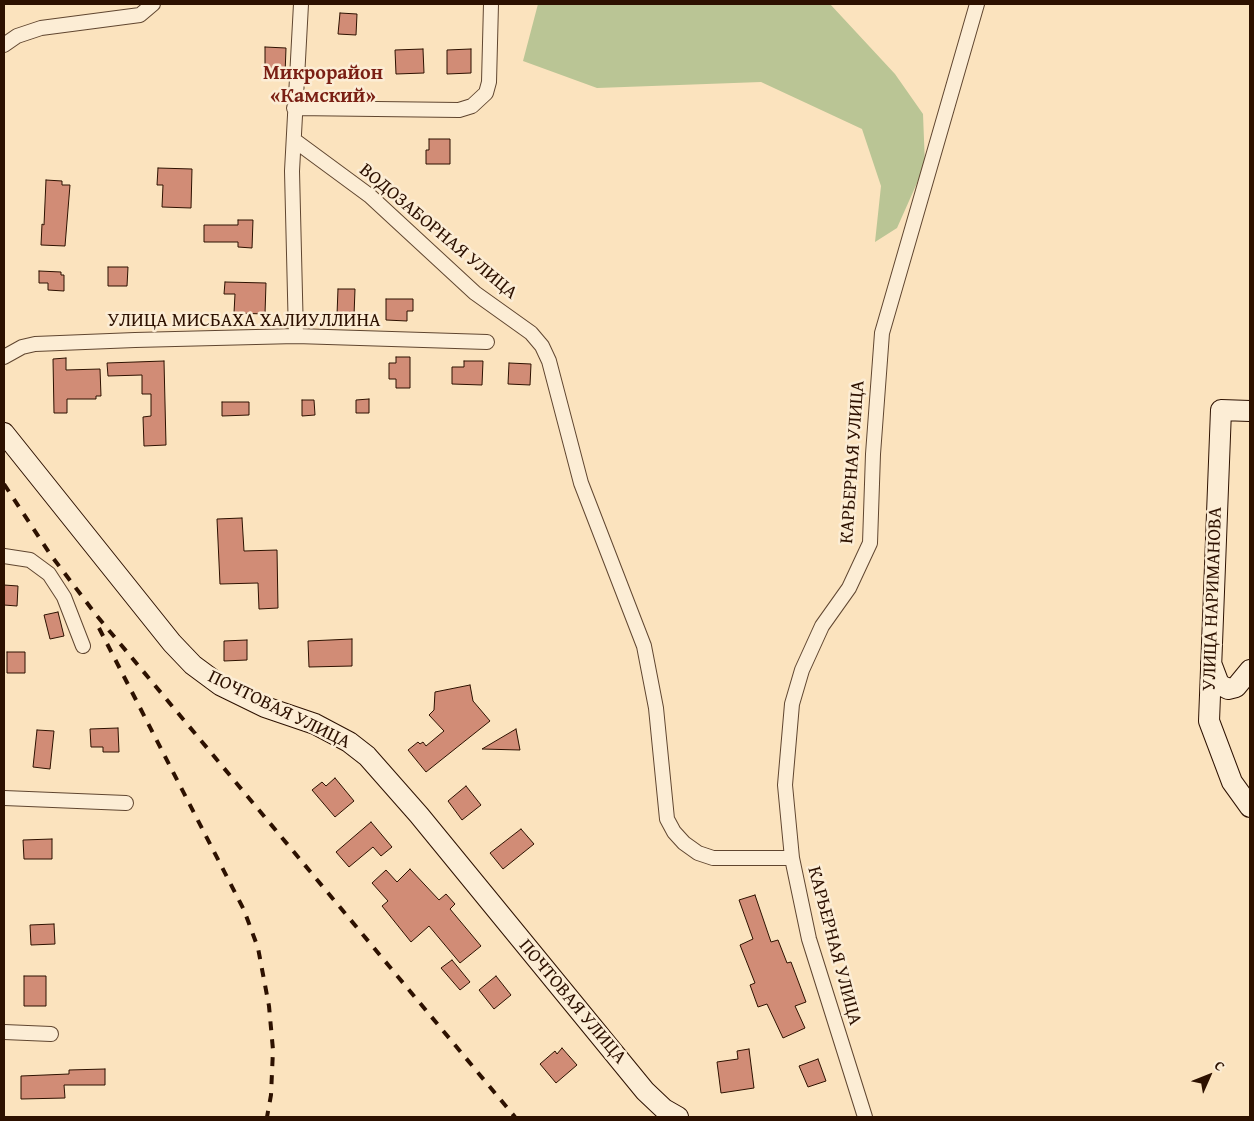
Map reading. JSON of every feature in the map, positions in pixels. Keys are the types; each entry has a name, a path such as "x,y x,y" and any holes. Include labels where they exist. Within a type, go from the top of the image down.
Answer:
{"street":[{"path":"4,45 17,36 41,28 140,15 153,4"},
{"path":"296,336 292,171 301,4"},
{"path":"294,108 459,110 472,106 480,100 489,82 491,4"},
{"name":"КАРЬЕРНАЯ УЛИЦА","path":"865,1117 809,939 792,858 785,785 792,704 802,670 822,626 849,588 870,544 873,454 882,333 978,4"},
{"name":"ВОДОЗАБОРНАЯ УЛИЦА","path":"294,140 370,196 475,293 531,333 542,346 549,361 581,483 644,646 656,708 667,819 679,838 698,853 713,858 792,858"},
{"name":"УЛИЦА МИСБАХА ХАЛИУЛЛИНА","path":"4,357 22,347 35,344 296,336 487,342"},
{"name":"УЛИЦА НАРИМАНОВА","path":"1250,411 1221,410 1209,721 1232,782 1250,806"},
{"name":"ПОЧТОВАЯ УЛИЦА","path":"4,433 172,642 193,665 220,685 265,707 315,724 349,742 367,756 415,810 646,1091 664,1109 678,1117"},
{"path":"4,556 30,560 49,574 64,597 83,646"},
{"path":"1210,662 1219,684 1228,689 1236,687 1250,670"},
{"path":"4,798 126,803"},
{"path":"4,1032 51,1034"}],"green space":[{"path":"538,4 830,4 895,74 923,114 925,165 897,228 875,242 881,186 862,129 761,82 597,88 523,61"}],"building":[{"path":"340,13 357,14 356,35 338,34"},
{"path":"265,47 286,48 285,75 265,74"},
{"path":"423,49 424,73 396,74 395,50"},
{"path":"471,49 471,73 447,74 447,50"},
{"path":"429,139 450,139 450,164 426,164 426,150 429,150"},
{"path":"158,168 192,169 191,208 162,207 163,185 157,185"},
{"path":"46,180 62,181 62,185 70,185 65,246 41,245"},
{"path":"238,220 253,220 252,248 238,247 238,242 204,242 204,225 238,225"},
{"path":"108,267 128,267 127,286 108,286"},
{"path":"39,271 61,272 61,275 64,275 64,291 48,290 48,283 39,283"},
{"path":"225,282 266,283 265,314 234,313 235,294 224,294"},
{"path":"338,289 355,289 354,316 337,315"},
{"path":"386,299 413,299 413,311 407,311 407,321 386,320"},
{"path":"396,357 410,357 410,388 396,388 396,379 389,379 389,363 396,363"},
{"path":"66,358 66,370 100,369 101,396 96,396 96,399 67,399 67,413 54,413 53,359"},
{"path":"164,361 166,445 144,446 143,417 151,416 151,394 142,394 142,375 108,376 107,363"},
{"path":"464,361 483,361 482,385 452,384 452,367 464,367"},
{"path":"509,363 531,364 530,385 508,384"},
{"path":"369,399 369,413 356,413 356,400"},
{"path":"302,400 314,400 315,415 302,416"},
{"path":"222,402 249,402 249,415 222,416"},
{"path":"242,518 244,551 277,550 278,608 259,609 258,583 220,584 217,519"},
{"path":"4,585 18,586 17,606 4,605"},
{"path":"58,612 64,636 50,639 44,615"},
{"path":"352,639 352,666 309,667 308,641"},
{"path":"247,640 247,660 224,661 224,641"},
{"path":"7,652 25,652 25,673 7,673"},
{"path":"470,685 473,701 490,721 426,772 408,750 418,742 420,744 423,742 426,746 444,731 429,715 434,710 435,692"},
{"path":"118,728 119,752 103,752 103,747 91,747 90,729"},
{"path":"516,729 520,750 482,749"},
{"path":"37,730 54,731 50,769 33,767"},
{"path":"335,778 354,801 335,817 312,790 322,782 326,786"},
{"path":"466,786 481,805 462,820 448,801"},
{"path":"371,822 392,847 381,856 373,847 349,867 336,852"},
{"path":"521,829 534,844 503,869 490,853"},
{"path":"52,839 52,859 24,859 23,840"},
{"path":"410,869 439,900 446,894 455,904 450,909 481,946 460,963 429,926 411,942 382,906 388,901 372,883 386,870 397,882"},
{"path":"755,895 771,942 778,940 787,963 791,962 806,1002 795,1006 805,1028 783,1038 767,1004 758,1007 750,985 755,983 740,945 753,939 739,900"},
{"path":"54,924 55,944 31,945 30,925"},
{"path":"452,960 470,982 460,990 441,968"},
{"path":"24,976 46,976 46,1006 24,1006"},
{"path":"496,976 511,995 494,1009 479,990"},
{"path":"562,1048 577,1065 556,1083 540,1064 555,1051 557,1054"},
{"path":"749,1049 754,1088 721,1093 717,1062 738,1059 737,1051"},
{"path":"818,1059 826,1081 808,1087 799,1066"},
{"path":"105,1069 105,1085 64,1085 65,1098 21,1099 21,1076 69,1074 69,1070"}],"railway":[{"path":"4,484 50,554 97,616 515,1117"},
{"path":"99,628 244,910 258,948 269,1006 273,1050 271,1095 267,1117"}],"district":[{"name":"Микрорайон «Камский»","path":"323,86"}]}
